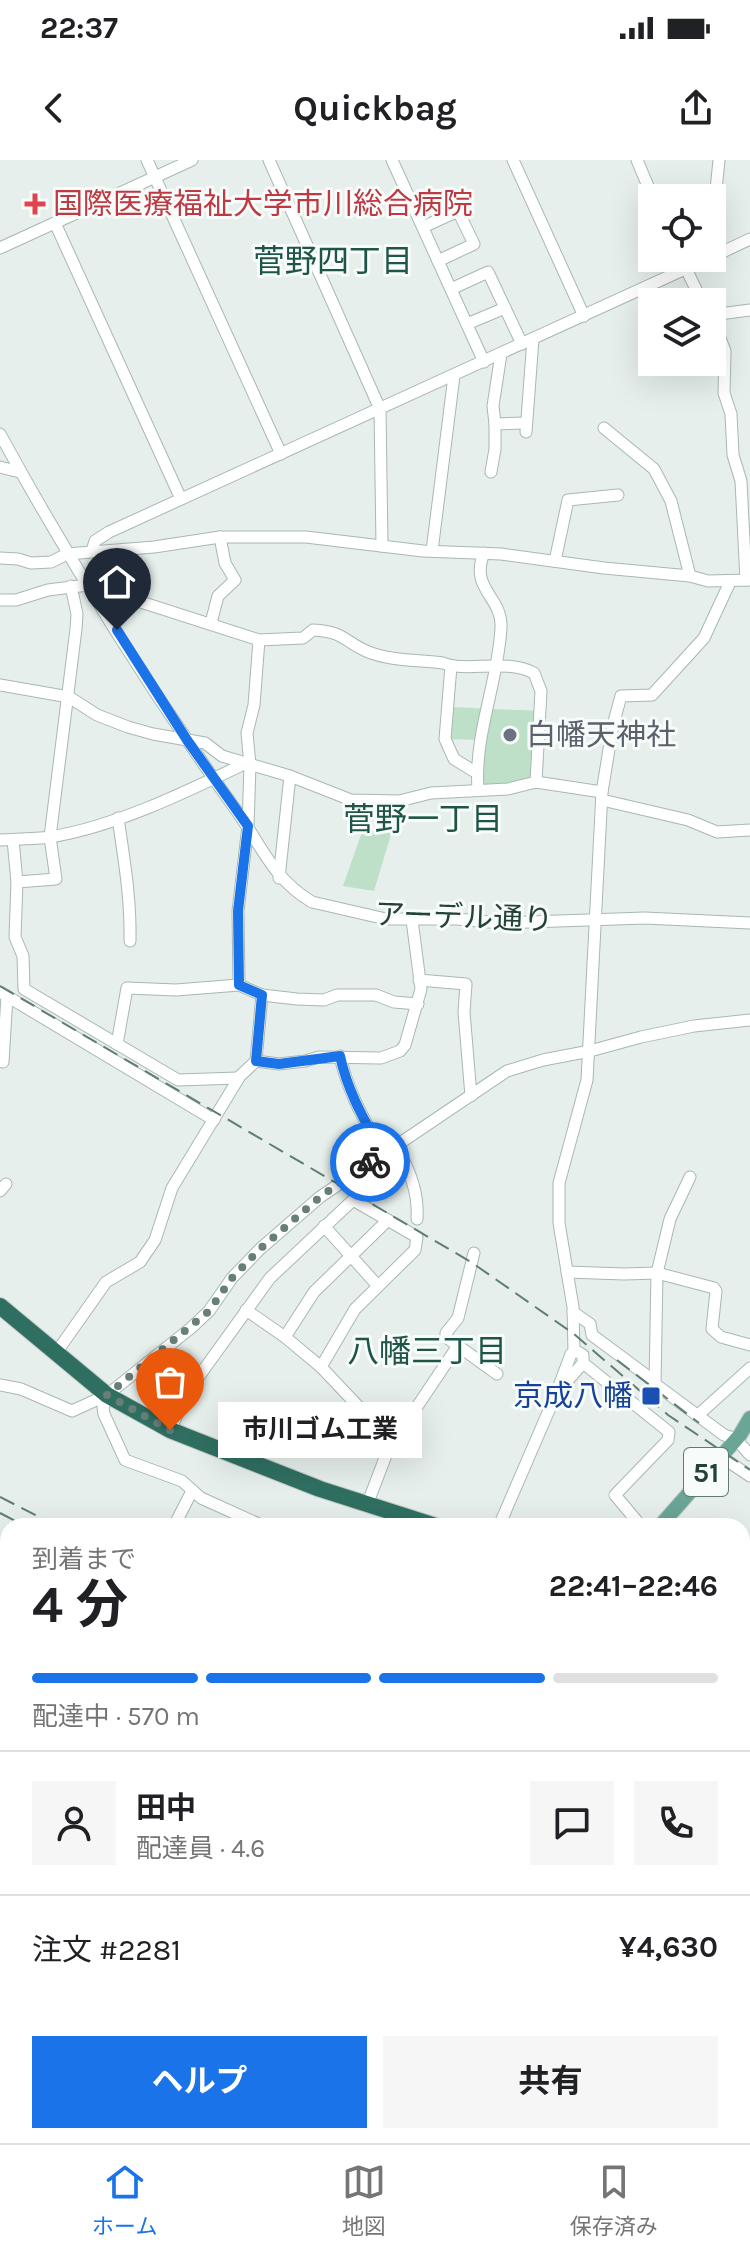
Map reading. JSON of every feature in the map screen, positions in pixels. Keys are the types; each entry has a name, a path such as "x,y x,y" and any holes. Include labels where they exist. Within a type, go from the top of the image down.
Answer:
{"highway":[{"path":"0,1306 107,1395 170,1430 367,1505 410,1518"}],"main road":[{"name":"51","path":"667,1518 736,1439 750,1418"}],"street":[{"path":"147,160 281,454"},
{"path":"0,248 192,160"},
{"path":"269,160 380,409 382,546"},
{"path":"392,160 484,362"},
{"path":"513,160 584,316"},
{"path":"637,160 647,184"},
{"path":"717,184 719,160"},
{"path":"423,227 458,211 474,244 438,261"},
{"path":"55,223 181,499"},
{"path":"726,250 750,239"},
{"path":"451,289 488,272 505,308 528,341 526,428 495,424"},
{"path":"92,551 95,541 109,532 584,316 666,272"},
{"path":"467,324 505,308"},
{"path":"726,314 750,310"},
{"path":"491,472 495,449 493,406 501,354"},
{"path":"432,551 454,376"},
{"path":"0,558 31,563 51,562 67,554 154,547 220,537 306,537 432,551 484,553 690,576 708,581 748,580 741,481 733,455 731,414 724,393 724,376"},
{"path":"604,428 654,469 671,501 690,576"},
{"name":"アーデル通り","path":"0,434 67,554 187,740 248,826 279,878 289,888 312,902 370,917 500,923 645,918 750,923"},
{"path":"0,467 20,472"},
{"path":"555,561 568,500 618,495"},
{"path":"211,623 218,596 235,580 225,563 220,537"},
{"path":"478,789 485,709 501,620 481,582 478,566 484,553"},
{"path":"502,1518 574,1352 573,1312 559,1223 559,1183 582,1103 590,1051 602,796 613,725 621,696 652,695 704,638 730,582"},
{"path":"0,600 16,600 71,586 88,585 259,640 303,638 313,630 340,634 366,651 385,657 451,666 495,665 527,669 534,673 541,691 536,782"},
{"path":"17,882 56,879 50,837 77,614 71,586"},
{"path":"239,985 238,911 248,826 247,733 254,705 259,640"},
{"path":"451,666 445,739 454,759 477,773"},
{"path":"0,685 69,697 97,715 128,727 205,743 222,756 290,776 334,795 367,802 399,801 431,793 508,789 536,782 602,796 688,820 717,832 750,830"},
{"path":"238,1078 178,1080 24,989 23,956 15,937 17,882 6,840 50,837 118,818 247,765"},
{"path":"279,878 290,776"},
{"path":"118,818 131,919 130,941"},
{"path":"256,1061 279,1064 340,1056 381,1058 400,1051 405,1045 421,989 412,920"},
{"path":"419,980 466,984 464,1012 471,1096"},
{"path":"117,1044 127,988 176,990 239,985 262,995 324,1000 337,995 376,995 394,1002 418,1004"},
{"path":"0,1061 3,1062 4,994"},
{"path":"4,994 214,1120"},
{"path":"56,1353 106,1282 140,1262 155,1240 172,1188 238,1078 256,1061 262,995"},
{"path":"0,1385 35,1395 72,1411 107,1395 209,1311 232,1278 284,1228 341,1181 507,1071 641,1037 694,1026 750,1020"},
{"path":"340,1056 346,1084 383,1154"},
{"path":"396,1146 416,1193 417,1219"},
{"path":"654,1381 657,1273 670,1219 690,1177"},
{"path":"170,1430 189,1390 270,1278 353,1200 417,1237 415,1250 355,1309 321,1367"},
{"path":"285,1337 314,1292 388,1220"},
{"path":"324,1226 378,1286"},
{"path":"474,1253 458,1318 446,1337 497,1374"},
{"path":"567,1272 657,1273 714,1288 712,1329 721,1337 750,1345"},
{"path":"246,1310 321,1367 393,1443"},
{"path":"573,1312 590,1324 592,1335 697,1416 724,1435 736,1439 750,1455"},
{"path":"367,1505 379,1467 457,1347"},
{"path":"556,1394 583,1363 583,1355 574,1352"},
{"path":"583,1363 669,1432 668,1440 615,1495 634,1518"},
{"path":"697,1416 750,1368"},
{"path":"107,1395 104,1414 125,1460 182,1481 192,1491 247,1518"},
{"path":"720,1456 750,1476"},
{"path":"178,1518 192,1491"}],"green space":[{"name":"白幡天神社","path":"450,707 541,711 536,782 478,789 480,740 445,739"},
{"path":"363,829 392,831 374,891 343,886"}],"railway":[{"path":"0,986 471,1262 574,1334 668,1415 750,1470"},
{"path":"617,1360 699,1423"},
{"path":"0,1497 41,1518"},
{"path":"0,1513 10,1518"}],"way so far":[{"path":"170,1430 107,1395 209,1311 232,1278 260,1249 320,1197 370,1162"}],"place":[{"name":"国際医療福祉大学市川総合病院","path":"35,204"},
{"name":"白幡天神社","path":"510,735"},
{"name":"京成八幡","path":"651,1396"},
{"name":"市川ゴム工業","path":"170,1430"}],"district":[{"name":"菅野四丁目","path":"333,261"},
{"name":"菅野一丁目","path":"423,819"},
{"name":"八幡三丁目","path":"427,1351"}],"route":[{"path":"117,630 187,740 248,826 238,911 239,985 262,995 256,1061 279,1064 340,1056 346,1084 383,1154 370,1162"}]}
